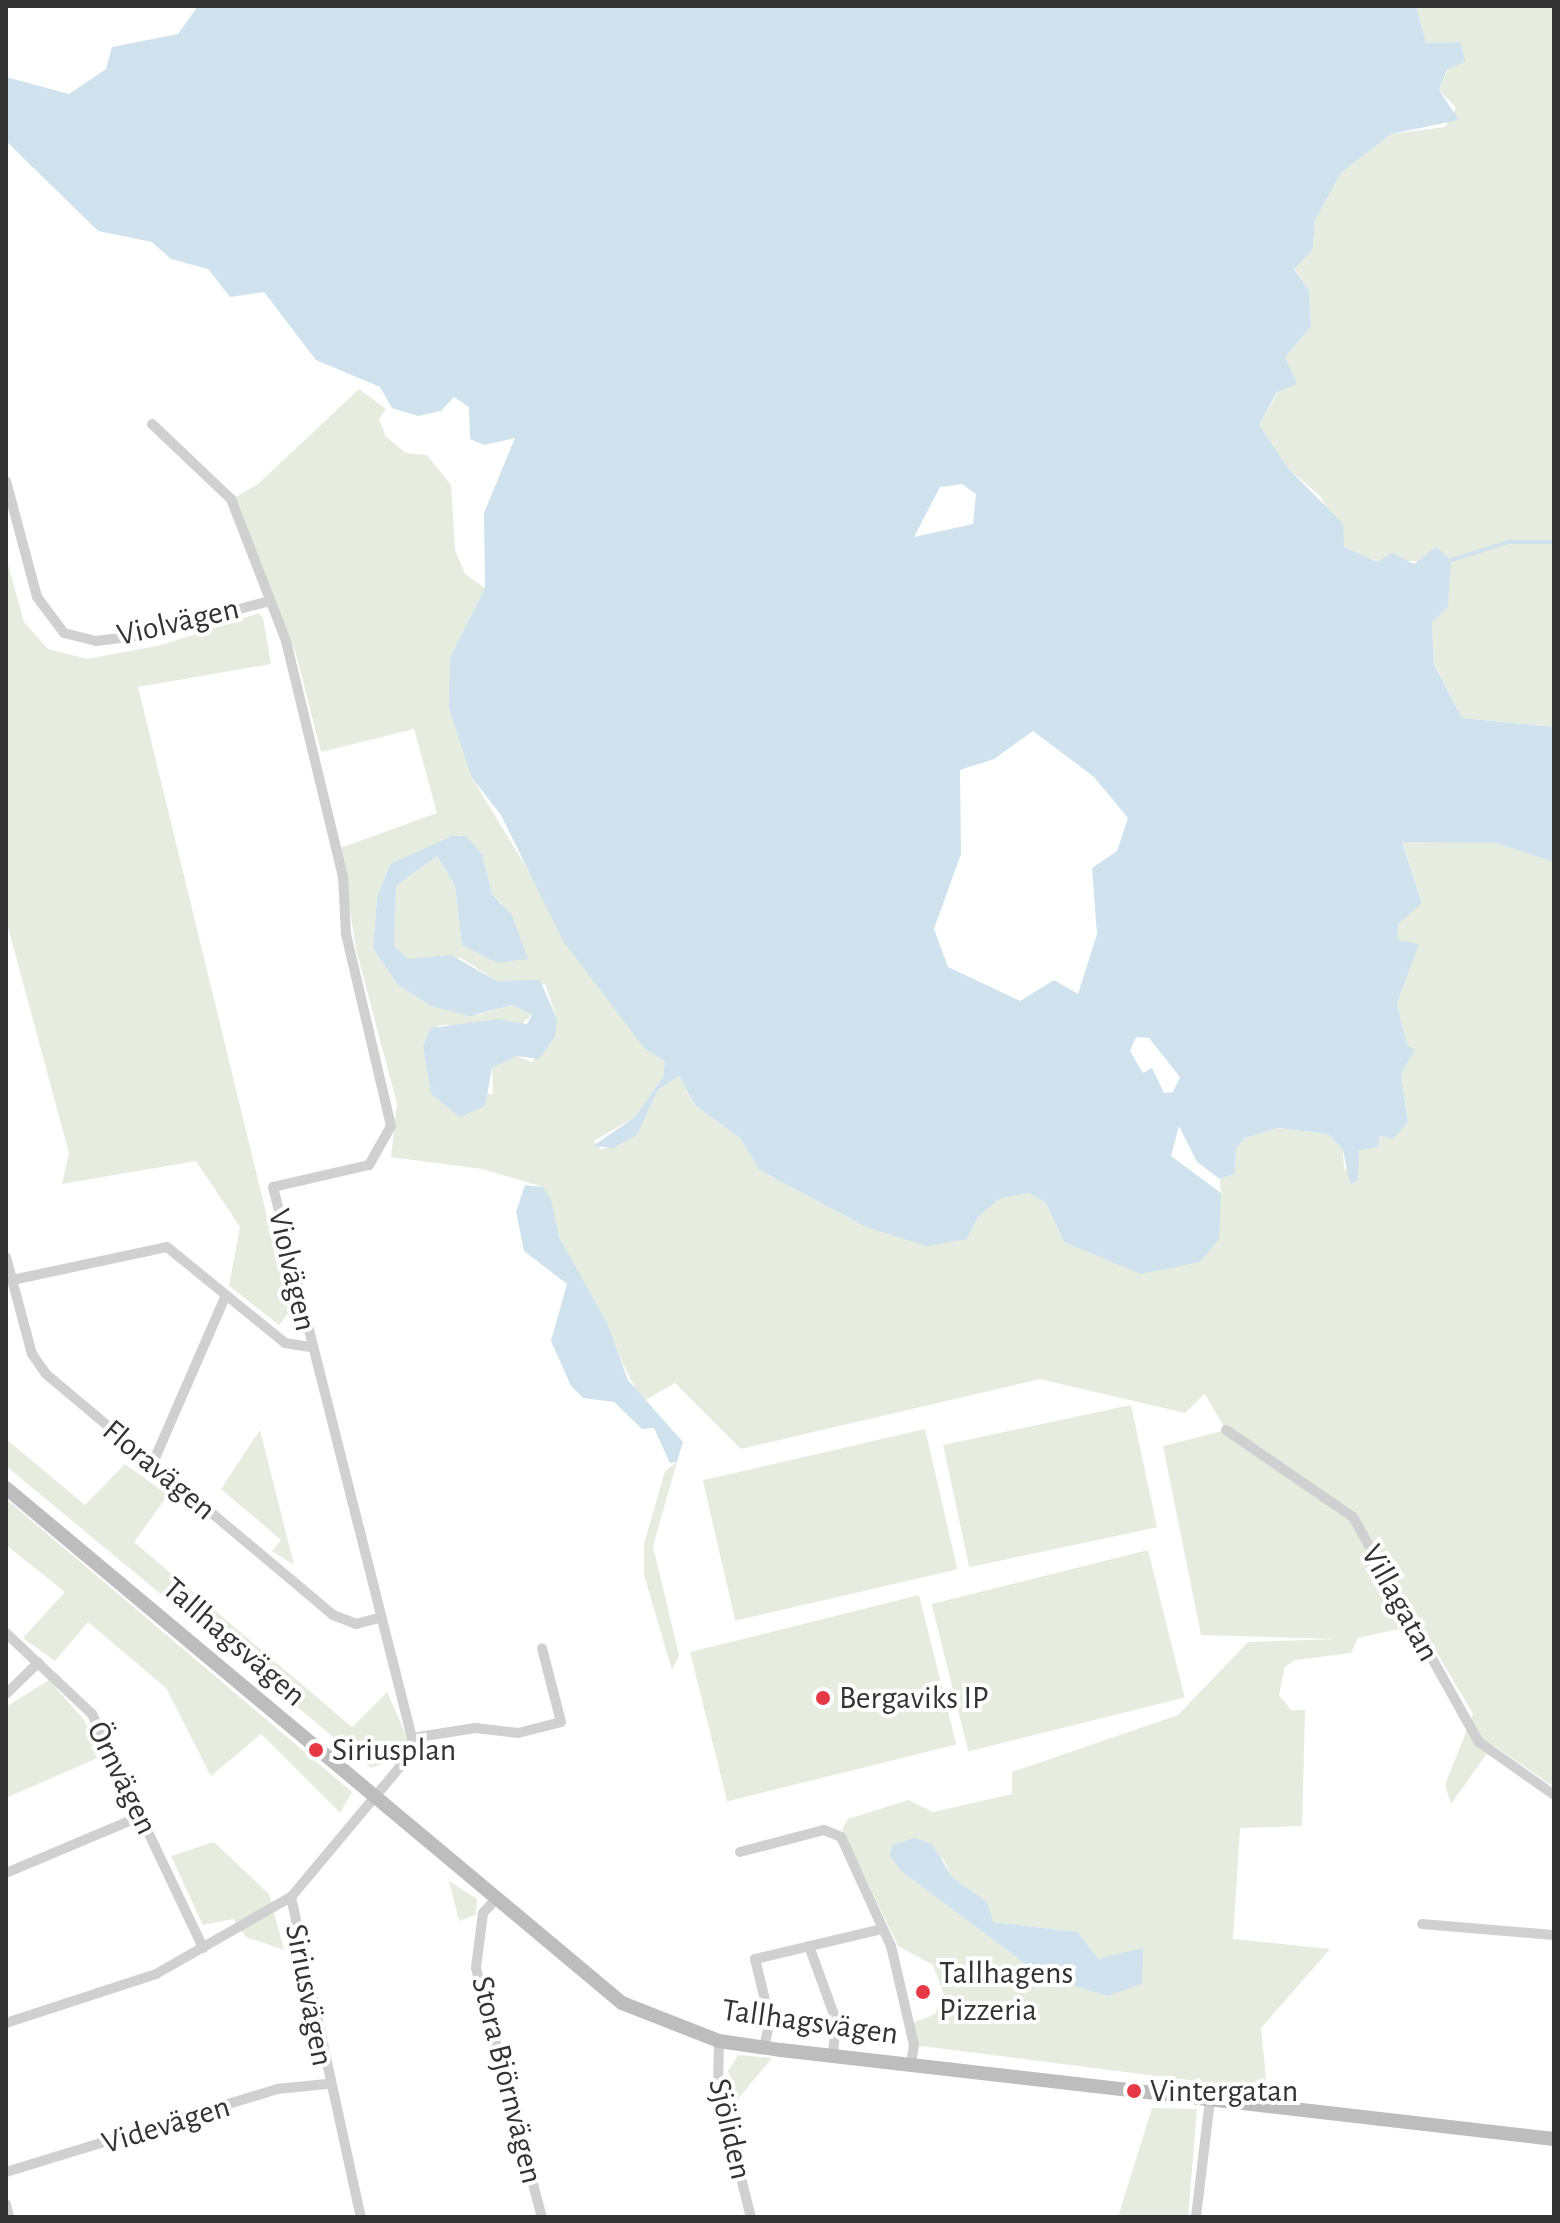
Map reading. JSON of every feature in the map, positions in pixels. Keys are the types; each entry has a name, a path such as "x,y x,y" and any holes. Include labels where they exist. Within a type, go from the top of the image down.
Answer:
{"main road":[{"name":"Tallhagsvägen","path":"6,1488 622,2003 719,2041 1554,2139"}],"street":[{"name":"Violvägen","path":"152,424 231,499 266,602 286,641 337,849 346,934 391,1126 369,1165 273,1187 309,1347 412,1738"},
{"name":"Violvägen","path":"6,481 37,597 64,633 96,641 135,636 266,602"},
{"path":"12,1280 151,1245 167,1247 285,1343 309,1347"},
{"name":"Floravägen","path":"6,1257 32,1354 46,1374 333,1615 356,1624 378,1618"},
{"path":"152,1465 225,1297"},
{"name":"Villagatan","path":"1226,1430 1353,1517 1479,1742 1554,1795"},
{"name":"Örnvägen","path":"6,1633 92,1714 203,1948"},
{"path":"374,1798 409,1756 412,1738 475,1728 518,1733 561,1722 542,1648"},
{"path":"6,1694 38,1663"},
{"name":"Siriusvägen","path":"361,2217 327,2084 291,1897 374,1798"},
{"path":"6,1873 141,1816"},
{"path":"740,1852 824,1830 841,1837 882,1929 910,2024 911,2064"},
{"path":"6,2023 80,2003 203,1948 291,1897"},
{"name":"Stora Björnvägen","path":"496,1899 483,1913 476,1968 542,2216"},
{"path":"1422,1924 1554,1935"},
{"path":"764,2047 770,2021 755,1959 882,1929"},
{"path":"809,1946 836,2020 833,2056"},
{"name":"Sjöliden","path":"719,2041 718,2086 751,2217"},
{"name":"Videvägen","path":"6,2172 277,2089 327,2084"},
{"path":"1196,2217 1210,2099"},
{"path":"6,2204 9,2217"},
{"path":"531,2217 550,2217"}],"shaded area":[{"path":"1416,6 1554,6 1554,727 1462,718 1434,663 1432,622 1451,560 1378,562 1344,547 1321,497 1289,469 1259,425 1278,392 1285,357 1311,327 1309,290 1294,268 1313,249 1315,220 1341,173 1391,134 1445,127 1456,108 1439,90 1460,42 1426,43"},
{"path":"359,389 386,409 379,419 386,437 406,453 427,455 451,485 455,550 465,574 485,588 450,657 472,778 595,980 645,1049 665,1061 663,1077 635,1117 594,1141 601,1150 637,1135 658,1090 679,1076 695,1105 741,1139 759,1170 866,1227 967,1239 978,1217 1001,1198 1029,1193 1046,1203 1064,1242 1096,1253 1221,1193 1220,1179 1235,1174 1236,1148 1245,1138 1278,1128 1328,1134 1343,1150 1344,1171 1359,1150 1408,1121 1401,1074 1415,1050 1407,1046 1397,1003 1418,944 1398,940 1398,924 1422,902 1402,841 1496,843 1554,862 1554,1787 1493,1745 1451,1804 1445,1785 1473,1714 1427,1636 1398,1629 1358,1638 1351,1653 1295,1660 1285,1667 1279,1695 1291,1710 1305,1710 1302,1826 1240,1828 1233,1939 1330,1949 1261,2028 1267,2090 914,2045 910,2024 935,2014 944,1995 933,1965 898,1946 842,1829 848,1819 908,1800 933,1812 1012,1794 1012,1772 1178,1715 1248,1642 1338,1639 1201,1635 1163,1446 1226,1430 1205,1394 1185,1413 1040,1379 741,1449 675,1383 642,1402 559,1236 543,1187 482,1169 391,1157 397,1104 356,949 340,848 437,813 414,729 321,752 296,654 234,498 258,484","holes":["460,835 482,854 492,894 502,903 497,963 462,945 455,886 437,856 396,886 393,945 408,959 461,958 497,981 545,984 557,1019 532,1062 517,1056 492,1068 493,1094 431,1094 423,1046 439,1025 521,1024 532,1015 513,1005 477,1015 431,1006 398,985 373,949 377,898 390,864","943,1859 952,1877 987,1902 992,1922 1078,1932 1098,1959 1107,1996 1042,1976 901,1871"]},
{"path":"6,557 24,622 48,649 87,659 162,645 259,613 263,618 271,664 138,687 290,1311 279,1325 229,1286 240,1227 196,1161 62,1184 69,1153 6,920"},
{"path":"1131,1405 1157,1527 969,1567 943,1445"},
{"path":"925,1429 957,1569 735,1621 703,1480"},
{"path":"260,1430 294,1565 272,1551 281,1540 221,1489"},
{"path":"6,1439 85,1505 125,1464 168,1495 134,1542 352,1727 387,1692 407,1737 402,1757 371,1768 6,1466"},
{"path":"677,1462 653,1546 679,1655 672,1670 644,1575 644,1544 665,1471"},
{"path":"6,1499 352,1792 340,1813 261,1734 211,1776 166,1688 88,1622 55,1661 23,1638 65,1592 6,1545"},
{"path":"1148,1550 1185,1697 968,1751 932,1604"},
{"name":"Bergaviks IP","path":"919,1595 956,1744 727,1802 690,1652"},
{"path":"49,1680 84,1720 102,1756 6,1798 6,1707"},
{"path":"214,1842 269,1894 284,1950 246,1937 233,1919 203,1925 171,1856"},
{"path":"449,1881 477,1899 476,1915 459,1921"},
{"path":"738,2055 772,2058 737,2100 728,2071"},
{"path":"1152,2108 1197,2109 1188,2217 1118,2217"}],"water":[{"path":"198,6 1416,6 1426,43 1460,42 1465,61 1447,70 1439,90 1459,120 1391,134 1341,173 1315,220 1313,249 1294,269 1309,290 1311,327 1285,357 1297,384 1277,392 1259,425 1289,469 1343,524 1344,547 1378,562 1392,553 1414,564 1436,547 1451,560 1448,607 1432,622 1434,664 1462,718 1554,727 1554,862 1496,843 1402,842 1422,903 1398,924 1398,940 1419,944 1397,1003 1407,1045 1415,1050 1401,1074 1408,1122 1393,1139 1380,1136 1378,1147 1359,1150 1358,1181 1350,1184 1343,1150 1328,1134 1278,1128 1245,1138 1236,1148 1235,1174 1220,1179 1197,1162 1179,1126 1171,1156 1221,1193 1219,1239 1200,1262 1141,1274 1064,1242 1046,1203 1029,1193 1001,1198 978,1217 967,1239 926,1246 866,1227 759,1170 741,1139 695,1105 679,1076 658,1090 637,1135 613,1148 593,1146 635,1117 663,1077 665,1061 645,1049 563,941 501,815 472,778 449,708 450,657 485,588 484,513 515,438 484,445 470,439 469,407 454,397 441,411 418,416 392,408 380,387 316,360 264,292 230,297 208,269 171,259 152,242 98,231 6,141 6,77 69,94 106,69 112,47 178,34","holes":["962,484 976,494 973,524 914,537 940,487","1033,731 1094,777 1128,818 1117,851 1092,868 1097,934 1078,994 1054,980 1020,1001 948,967 934,929 961,854 960,770 994,759","1136,1037 1149,1038 1180,1077 1173,1092 1164,1093 1152,1068 1143,1073 1130,1051"]},
{"path":"452,836 466,836 482,854 492,894 512,915 528,959 497,963 462,945 455,886 437,856 396,886 394,946 408,959 451,955 497,981 540,980 557,1019 555,1037 539,1059 517,1056 492,1068 485,1106 460,1117 431,1094 423,1046 431,1028 498,1019 527,1024 532,1015 513,1005 470,1016 431,1006 398,985 373,949 377,898 390,864"},
{"path":"525,1185 543,1187 551,1200 559,1237 607,1323 628,1380 683,1442 677,1462 670,1463 654,1428 642,1429 614,1402 583,1398 571,1386 551,1341 567,1284 524,1251 516,1212"},
{"path":"915,1838 932,1844 952,1877 987,1902 993,1922 1078,1932 1098,1959 1143,1948 1142,1984 1107,1996 1042,1976 901,1871 890,1856 892,1845"}],"waterway":[{"path":"1451,560 1509,542 1554,542"}],"place":[{"name":"Bergaviks IP","path":"823,1698"},
{"name":"Siriusplan","path":"316,1750"},
{"name":"Tallhagens Pizzeria","path":"923,1992"},
{"name":"Vintergatan","path":"1134,2091"}]}
